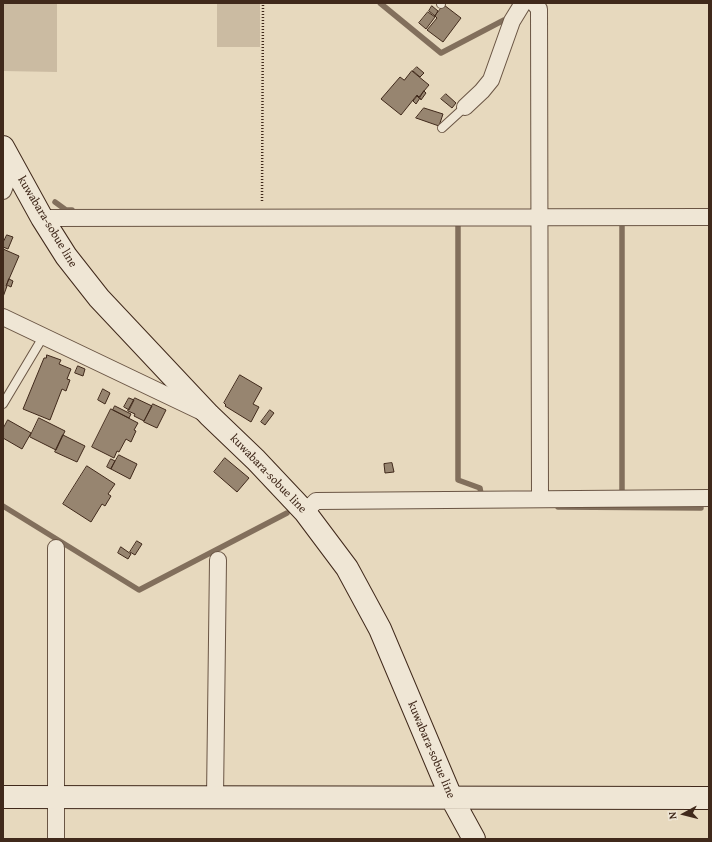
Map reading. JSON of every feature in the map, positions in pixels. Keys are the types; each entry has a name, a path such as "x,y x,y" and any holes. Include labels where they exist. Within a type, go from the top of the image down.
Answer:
{"main road":[{"name":"kuwabara-sobue line","path":"8,158 42,218 66,256 99,298 209,415 256,460 305,512 347,568 380,629 451,797 474,839"},
{"path":"3,797 709,798"}],"street":[{"path":"465,107 491,80 512,21 523,3"},
{"path":"534,3 539,9 540,499"},
{"path":"3,191 8,158"},
{"path":"42,218 709,217"},
{"path":"3,317 209,415"},
{"path":"305,512 316,500 709,498"},
{"path":"56,548 56,839"},
{"path":"215,797 218,560"}],"lane":[{"path":"442,128 465,107"},
{"path":"3,404 43,337"}],"path":[{"path":"262,217 263,3"}],"shaded area":[{"path":"3,3 57,3 57,72 3,71"},
{"path":"217,3 260,3 260,47 217,47"}],"building":[{"path":"444,5 461,18 443,42 427,30 437,18 435,16"},
{"path":"432,6 438,11 435,16 429,11"},
{"path":"428,12 435,17 426,29 419,23"},
{"path":"417,67 424,73 420,77 413,71"},
{"path":"412,71 429,85 419,97 417,95 401,115 381,99 400,77 404,80"},
{"path":"424,91 426,93 416,104 413,101 417,96 419,98"},
{"path":"446,94 456,103 452,108 441,99"},
{"path":"424,108 443,114 439,126 416,118"},
{"path":"7,235 13,237 8,249 3,247 3,243"},
{"path":"3,249 19,256 6,286 3,297"},
{"path":"9,279 13,281 11,287 7,285"},
{"path":"47,355 61,360 59,364 71,369 67,379 70,380 66,391 62,389 50,420 23,409 44,358 46,358"},
{"path":"78,366 85,369 83,376 75,373"},
{"path":"240,375 262,388 253,404 259,407 251,422 225,406 226,405 224,403"},
{"path":"103,389 110,393 105,404 98,400"},
{"path":"129,398 134,400 129,410 124,407"},
{"path":"135,398 152,406 144,421 128,411"},
{"path":"153,404 166,410 157,428 144,422"},
{"path":"115,406 131,414 129,418 113,410"},
{"path":"111,409 138,423 134,430 136,431 131,442 126,439 119,452 117,451 114,458 92,447"},
{"path":"270,410 274,413 265,425 261,422"},
{"path":"39,418 65,431 56,450 30,437"},
{"path":"8,420 31,433 22,449 3,438 3,429"},
{"path":"63,435 85,446 77,462 55,452"},
{"path":"119,455 137,464 130,479 111,469"},
{"path":"225,458 249,478 237,492 214,472"},
{"path":"111,459 115,461 111,469 107,467"},
{"path":"392,463 394,472 385,473 384,464"},
{"path":"87,466 115,484 108,494 111,496 105,506 102,504 91,522 63,504"},
{"path":"137,541 142,544 135,555 130,552"},
{"path":"121,547 131,554 128,559 118,553"}],"waterway":[{"path":"380,3 441,53 504,20"},
{"path":"55,202 66,210 72,210"},
{"path":"458,224 458,480 480,488 481,494"},
{"path":"622,225 622,493"},
{"path":"3,506 139,590 287,513"},
{"path":"558,507 701,508"}]}
